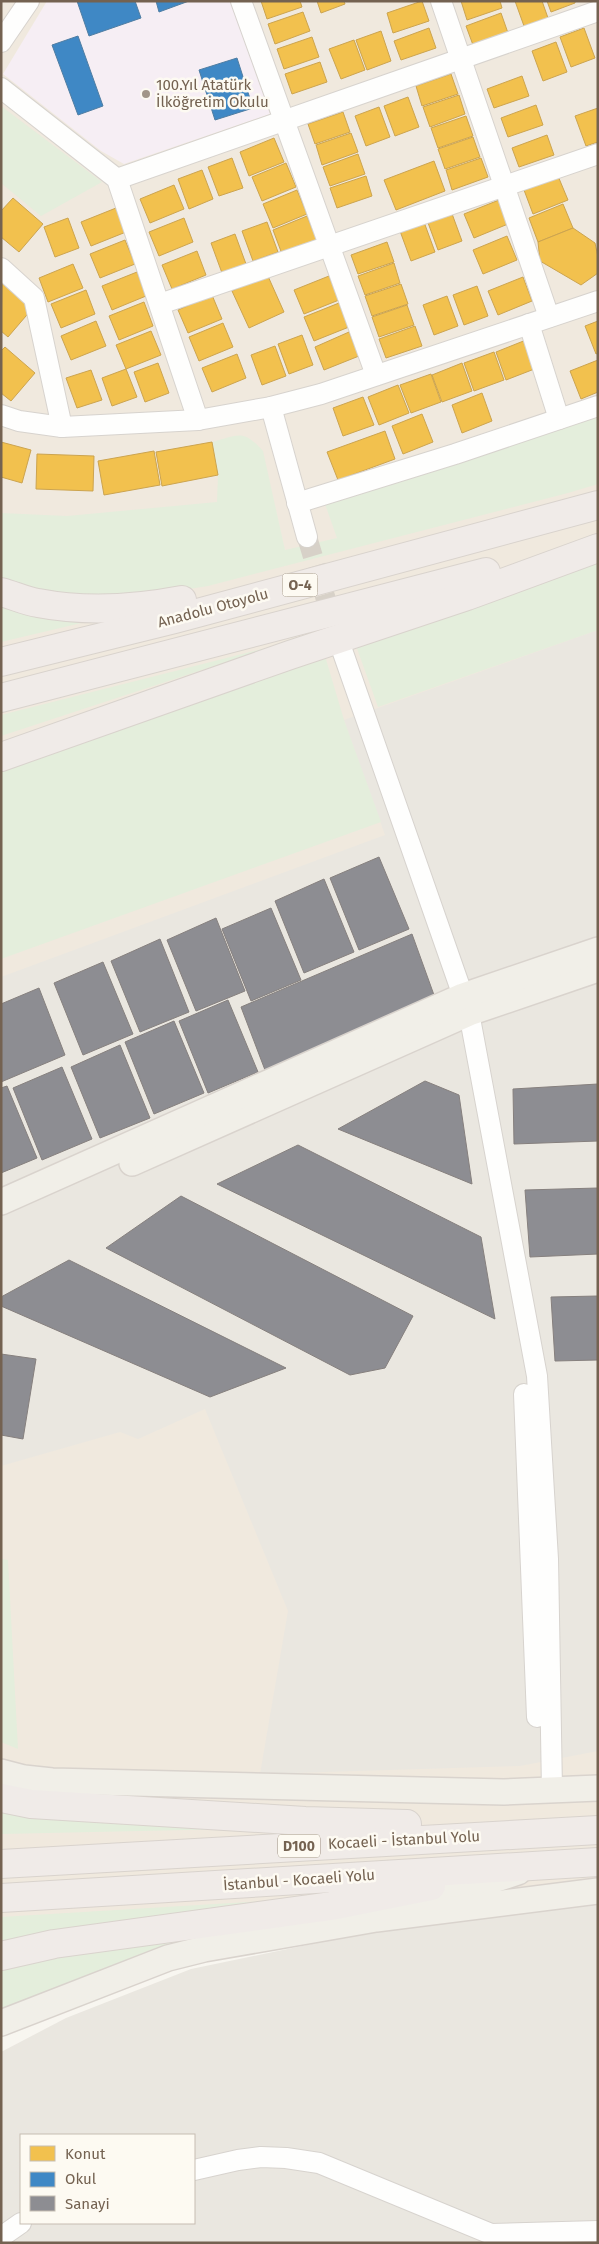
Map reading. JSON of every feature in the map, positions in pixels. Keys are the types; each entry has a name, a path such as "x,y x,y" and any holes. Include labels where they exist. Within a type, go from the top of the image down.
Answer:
{"highway":[{"name":"Anadolu Otoyolu","path":"1,662 175,619 598,505"},
{"name":"O-4","path":"1,698 297,623 598,542"},
{"path":"1,756 290,655 467,596 598,548"},
{"path":"1,592 36,603 89,609 148,607 407,556"},
{"path":"1,1798 31,1804 295,1820 592,1831"},
{"name":"Kocaeli - İstanbul Yolu","path":"1,1864 592,1831"},
{"name":"İstanbul - Kocaeli Yolu","path":"1,1898 598,1862"},
{"path":"1,1956 54,1944 331,1906 542,1865"}],"main road":[{"path":"1,1202 598,950"},
{"path":"1,1220 460,1007 598,969"},
{"path":"1,1772 24,1778 52,1781 504,1792 598,1788"},
{"path":"1,1784 32,1790 522,1808 540,1804 546,1790"},
{"path":"376,1918 542,1865"},
{"path":"1,2023 168,1958 204,1949 376,1918 598,1891"}],"street":[{"path":"1,42 29,1"},
{"path":"242,1 376,376"},
{"path":"441,1 549,317"},
{"path":"117,179 598,11"},
{"path":"1,88 117,179 198,420"},
{"path":"160,304 505,184 598,154"},
{"path":"1,268 34,298 62,427"},
{"path":"1,415 19,421 62,427 198,420 272,407 321,394 598,301"},
{"path":"529,324 559,419"},
{"path":"297,503 455,454 598,406"},
{"path":"272,407 307,537"},
{"path":"460,1007 340,678 341,647 460,1007 537,1376 548,1559 546,1790"},
{"path":"195,2170 261,2157 286,2158 319,2163 491,2234 598,2231"},
{"path":"1,2237 20,2224"}],"shaded area":[{"path":"1,1 598,1 598,1901 1,1962"},
{"name":"100.Yıl Atatürk İlköğretim Okulu","path":"47,1 231,1 270,114 124,164 101,151 3,74"},
{"path":"598,630 598,1751 520,1766 260,1774 288,1611 205,1409 138,1439 120,1432 1,1466 1,977 385,835 344,720"},
{"path":"598,1901 598,2243 1,2243 1,2052 66,2018 191,1969 379,1930"}],"green space":[{"path":"1,106 102,182 41,216 1,183"},
{"path":"598,416 598,484 568,493 208,586 145,596 69,599 1,584 1,513 67,516 217,502 218,475 212,442 229,437 240,436 250,439 263,451 285,550 337,538 325,504"},
{"path":"598,563 598,630 378,707 355,643"},
{"path":"1,602 94,620 1,642"},
{"path":"278,645 1,736 1,715"},
{"path":"325,656 344,720 381,822 1,959 1,770"},
{"path":"1,1559 8,1560 18,1749 1,1742"},
{"path":"1,1808 280,1828 1,1834"},
{"path":"313,1898 36,1934 1,1942 1,1917"},
{"path":"376,1919 1,2011 1,1970 44,1957"}],"building: Konut":[{"path":"261,1 300,1 302,7 267,19"},
{"path":"317,1 344,1 345,4 321,13"},
{"path":"422,1 429,21 393,33 387,13"},
{"path":"461,1 500,1 502,8 467,20"},
{"path":"515,1 542,1 548,18 524,26"},
{"path":"547,1 575,1 575,3 551,12"},
{"path":"303,12 310,31 275,44 268,24"},
{"path":"501,13 508,33 473,45 466,26"},
{"path":"429,28 436,48 401,60 394,41"},
{"path":"584,28 595,58 571,67 560,37"},
{"path":"381,31 391,61 367,70 356,40"},
{"path":"312,37 319,57 284,69 277,49"},
{"path":"354,40 365,70 341,79 329,49"},
{"path":"556,42 567,72 543,81 532,51"},
{"path":"320,62 327,82 292,94 285,74"},
{"path":"451,74 458,94 422,106 416,86"},
{"path":"522,76 529,96 494,108 487,89"},
{"path":"459,95 465,114 430,127 423,107"},
{"path":"408,97 419,127 395,136 384,106"},
{"path":"536,105 543,125 508,137 501,118"},
{"path":"379,107 390,137 366,146 355,116"},
{"path":"598,108 598,142 586,146 575,116"},
{"path":"343,112 350,132 315,144 308,124"},
{"path":"466,116 473,136 438,148 431,128"},
{"path":"351,133 358,152 322,165 316,145"},
{"path":"547,135 554,155 519,167 512,148"},
{"path":"473,137 480,157 445,169 438,149"},
{"path":"274,138 284,162 249,176 240,152"},
{"path":"358,154 365,174 330,186 323,167"},
{"path":"232,158 243,188 219,196 208,167"},
{"path":"481,158 488,177 452,190 446,170"},
{"path":"434,161 445,191 396,210 384,180"},
{"path":"286,163 296,187 262,201 252,177"},
{"path":"202,170 213,199 189,209 178,179"},
{"path":"366,176 372,196 337,208 330,188"},
{"path":"558,176 568,200 533,214 524,190"},
{"path":"174,185 184,209 150,223 140,199"},
{"path":"297,190 307,214 273,228 263,204"},
{"path":"13,198 43,224 19,252 1,237 1,211"},
{"path":"499,200 508,224 474,238 464,214"},
{"path":"563,204 573,228 538,242 529,218"},
{"path":"116,208 126,232 91,246 81,222"},
{"path":"451,211 462,241 438,250 427,220"},
{"path":"307,216 317,240 282,254 273,230"},
{"path":"68,218 79,248 55,257 44,227"},
{"path":"184,218 193,242 159,256 149,232"},
{"path":"267,222 278,252 253,261 242,231"},
{"path":"424,222 435,252 411,261 400,231"},
{"path":"573,228 595,243 598,257 598,273 581,285 540,261 538,242"},
{"path":"235,234 246,264 222,273 211,243"},
{"path":"507,236 517,260 483,274 473,250"},
{"path":"125,240 135,264 100,278 90,254"},
{"path":"387,242 394,262 358,274 351,255"},
{"path":"197,251 206,275 172,289 162,265"},
{"path":"394,263 400,283 365,295 358,276"},
{"path":"73,264 83,288 48,302 39,278"},
{"path":"137,272 146,296 112,310 102,286"},
{"path":"267,274 284,312 249,328 232,291"},
{"path":"329,276 339,300 304,314 294,290"},
{"path":"523,277 532,301 498,315 488,291"},
{"path":"2,283 32,309 8,337 1,331"},
{"path":"401,284 408,304 372,316 365,296"},
{"path":"477,286 488,316 464,325 453,295"},
{"path":"86,290 95,314 61,328 51,304"},
{"path":"212,295 222,319 188,333 178,310"},
{"path":"447,296 458,326 434,335 423,305"},
{"path":"144,302 153,326 119,340 109,316"},
{"path":"339,303 349,327 314,341 304,317"},
{"path":"407,305 414,325 379,337 372,317"},
{"path":"96,321 106,346 71,360 61,336"},
{"path":"598,321 598,353 596,354 585,326"},
{"path":"223,323 233,347 199,361 189,337"},
{"path":"415,326 422,346 386,358 379,339"},
{"path":"151,331 161,355 126,369 116,345"},
{"path":"349,332 359,356 324,370 315,347"},
{"path":"302,335 313,365 289,374 278,344"},
{"path":"526,340 537,368 506,380 496,352"},
{"path":"275,346 286,376 262,385 251,355"},
{"path":"5,347 35,373 11,401 1,393 1,351"},
{"path":"494,352 504,380 474,391 464,363"},
{"path":"237,354 246,378 212,392 202,368"},
{"path":"598,360 598,392 581,399 570,371"},
{"path":"158,363 169,393 145,402 134,372"},
{"path":"462,363 472,391 442,402 432,375"},
{"path":"126,369 137,397 112,406 102,378"},
{"path":"91,370 102,400 77,408 66,378"},
{"path":"431,374 441,402 411,413 400,385"},
{"path":"398,385 409,413 379,425 368,397"},
{"path":"482,393 492,421 462,433 452,405"},
{"path":"363,397 374,425 343,436 333,408"},
{"path":"422,414 433,442 403,454 392,426"},
{"path":"385,431 395,459 338,480 327,452"},
{"path":"1,442 31,450 22,483 1,477"},
{"path":"212,442 218,475 162,486 156,452"},
{"path":"154,451 160,485 104,495 98,461"},
{"path":"37,454 94,456 93,491 36,489"}],"building: Okul":[{"path":"77,1 135,1 141,18 89,36"},
{"path":"156,1 189,1 159,12"},
{"path":"78,36 103,106 78,115 52,45"},
{"path":"237,58 253,108 215,120 199,70"}],"building: Sanayi":[{"path":"379,857 409,929 359,950 330,878"},
{"path":"324,879 354,952 304,973 275,901"},
{"path":"271,908 301,980 251,1001 222,929"},
{"path":"216,918 245,991 196,1011 167,940"},
{"path":"412,934 434,995 265,1070 241,1007"},
{"path":"160,939 189,1012 140,1032 111,961"},
{"path":"103,962 133,1034 83,1055 54,983"},
{"path":"39,988 65,1055 1,1082 1,1004"},
{"path":"228,1000 258,1072 208,1093 179,1021"},
{"path":"174,1021 204,1093 154,1114 125,1042"},
{"path":"120,1045 150,1118 100,1138 71,1067"},
{"path":"62,1067 92,1139 42,1160 13,1088"},
{"path":"425,1081 459,1095 472,1184 338,1129"},
{"path":"598,1084 598,1141 514,1144 513,1089"},
{"path":"7,1086 37,1158 1,1173 1,1088"},
{"path":"298,1145 481,1237 495,1319 217,1184"},
{"path":"598,1188 598,1254 530,1257 525,1190"},
{"path":"181,1196 413,1316 385,1368 350,1375 106,1248"},
{"path":"69,1260 286,1368 210,1397 1,1306 1,1297"},
{"path":"598,1296 598,1360 555,1361 551,1297"},
{"path":"1,1354 36,1359 23,1439 1,1435"}],"tunnel":[{"path":"307,537 334,626"}],"place":[{"name":"100.Yıl Atatürk İlköğretim Okulu","path":"146,94"}]}
